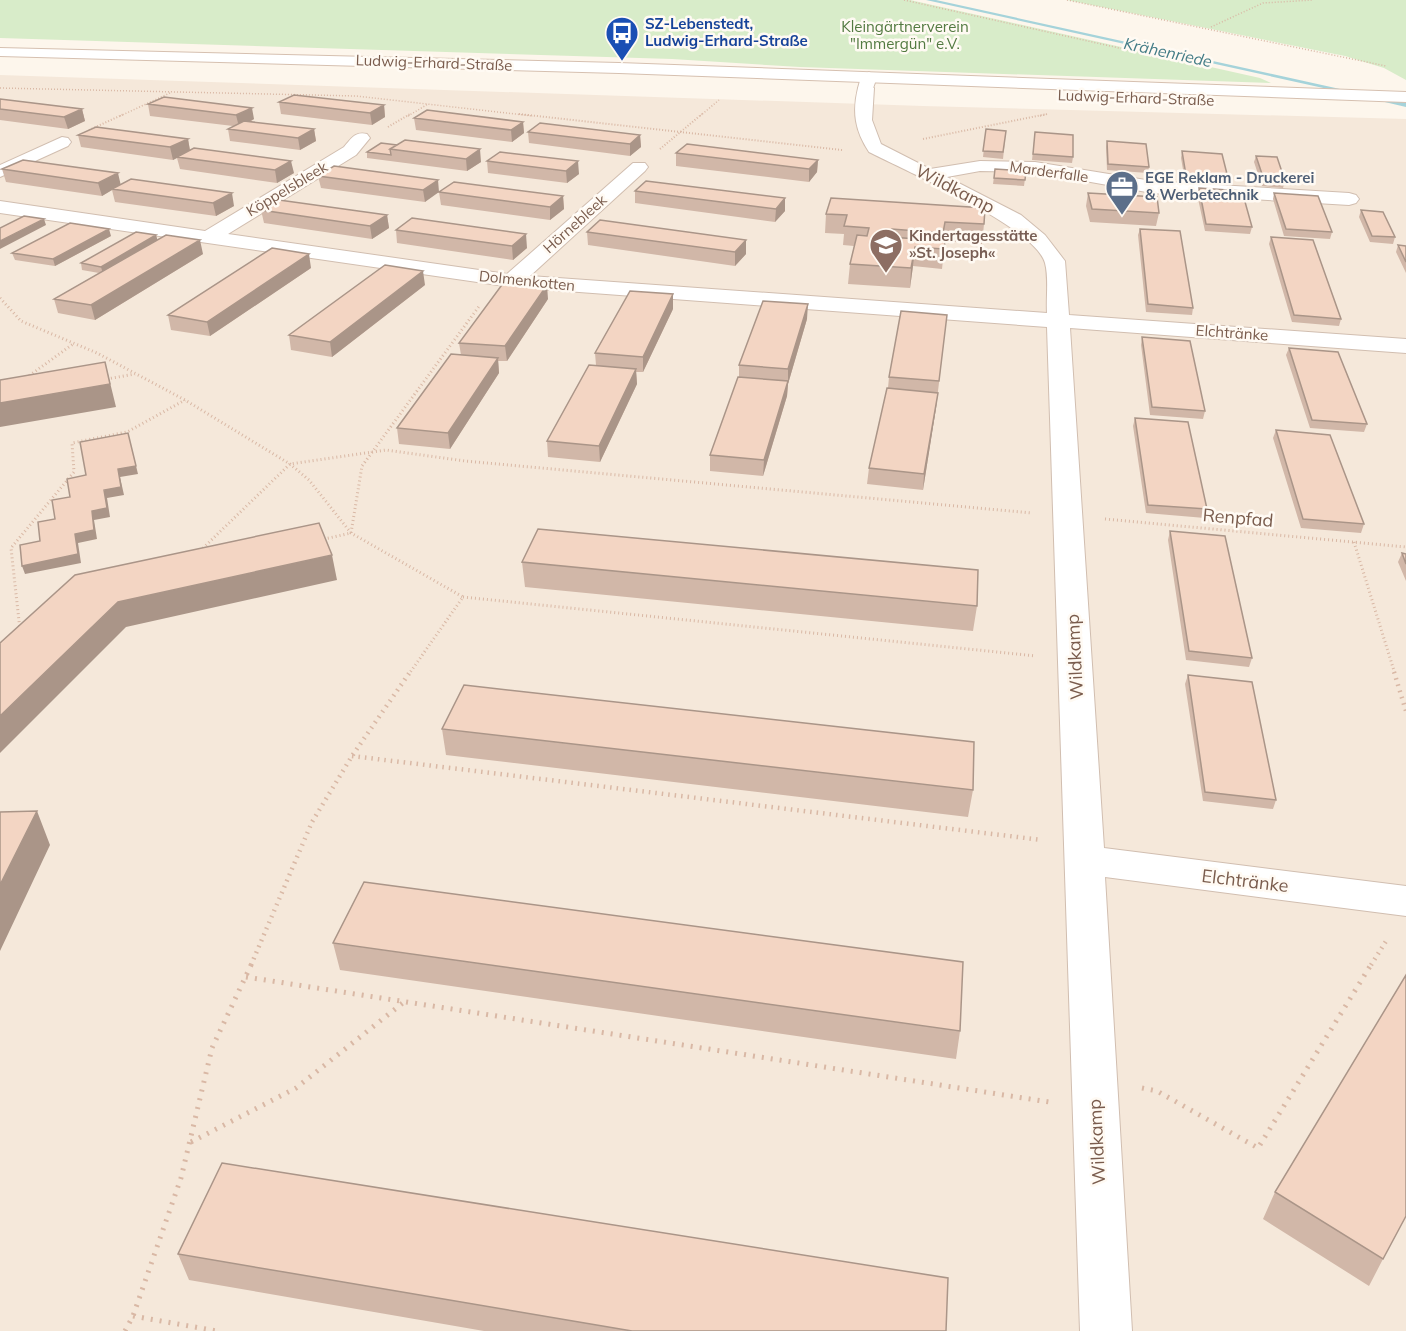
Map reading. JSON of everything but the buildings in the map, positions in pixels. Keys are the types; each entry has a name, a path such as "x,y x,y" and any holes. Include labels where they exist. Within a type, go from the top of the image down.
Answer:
{"street":[{"name":"Ludwig-Erhard-Straße","path":"0,51 1403,104"},
{"name":"Ludwig-Erhard-Straße","path":"0,64 1374,95 1403,104"},
{"path":"867,83 862,106 865,134 875,148"},
{"name":"Köppelsbleek","path":"209,237 350,151 361,138"},
{"path":"0,172 62,142"},
{"name":"Wildkamp","path":"875,148 1014,219 1038,239 1055,261 1076,660 1106,1331"},
{"name":"Marderfalle","path":"928,175 980,166 1035,167 1152,187 1349,199"},
{"name":"Hörnebleek","path":"506,280 639,167"},
{"name":"Dolmenkotten","path":"0,207 506,280 1059,320"},
{"name":"Elchtränke","path":"1059,320 1406,346"},
{"name":"Elchtränke","path":"1084,853 1400,915"}],"path":[{"path":"904,0 1170,60"},
{"path":"1067,0 1211,28 1395,68"},
{"path":"1211,28 1263,3 1313,0"},
{"path":"0,88 356,96 851,151 1056,113"},
{"path":"62,142 173,92"},
{"path":"639,167 721,98"},
{"path":"361,138 383,130 429,104"},
{"path":"351,533 362,466 506,280"},
{"path":"0,298 21,321 74,343 185,400 290,465 309,480 351,533 463,597 1076,660"},
{"path":"18,383 74,343"},
{"path":"102,380 136,374"},
{"path":"20,631 10,548 74,472 72,442 127,432 185,400"},
{"name":"Renpfad","path":"290,465 386,450 477,462 1406,547"},
{"path":"195,555 290,465"},
{"path":"317,541 351,533"},
{"path":"1354,542 1406,711"},
{"path":"125,1331 133,1316 182,1178 212,1048 246,977 312,822 352,756 463,597"},
{"path":"352,756 1084,853"},
{"path":"246,977 405,1002 1094,1094 1157,1091 1258,1148 1400,915"},
{"path":"190,1142 296,1088 405,1002"},
{"path":"133,1316 217,1331"}],"shaded area":[{"name":"Krähenriede","path":"0,75 923,106 1406,119 1406,1331 0,1331"}],"green space":[{"name":"Kleingärtnerverein \"Immergün\" e.V.","path":"0,0 910,0 1260,78 1271,83 800,67 672,59 0,38"},
{"path":"1067,0 1406,0 1406,80 1384,68 1345,56"}],"waterway":[{"name":"Krähenriede","path":"929,0 1355,93"},
{"name":"Krähenriede","path":"1374,98 1406,105"}],"place":[{"name":"SZ-Lebenstedt, Ludwig-Erhard-Straße","path":"622,62"},
{"name":"EGE Reklam - Druckerei & Werbetechnik","path":"1122,216"},
{"name":"Kindertagesstätte »St. Joseph«","path":"886,274"}]}
